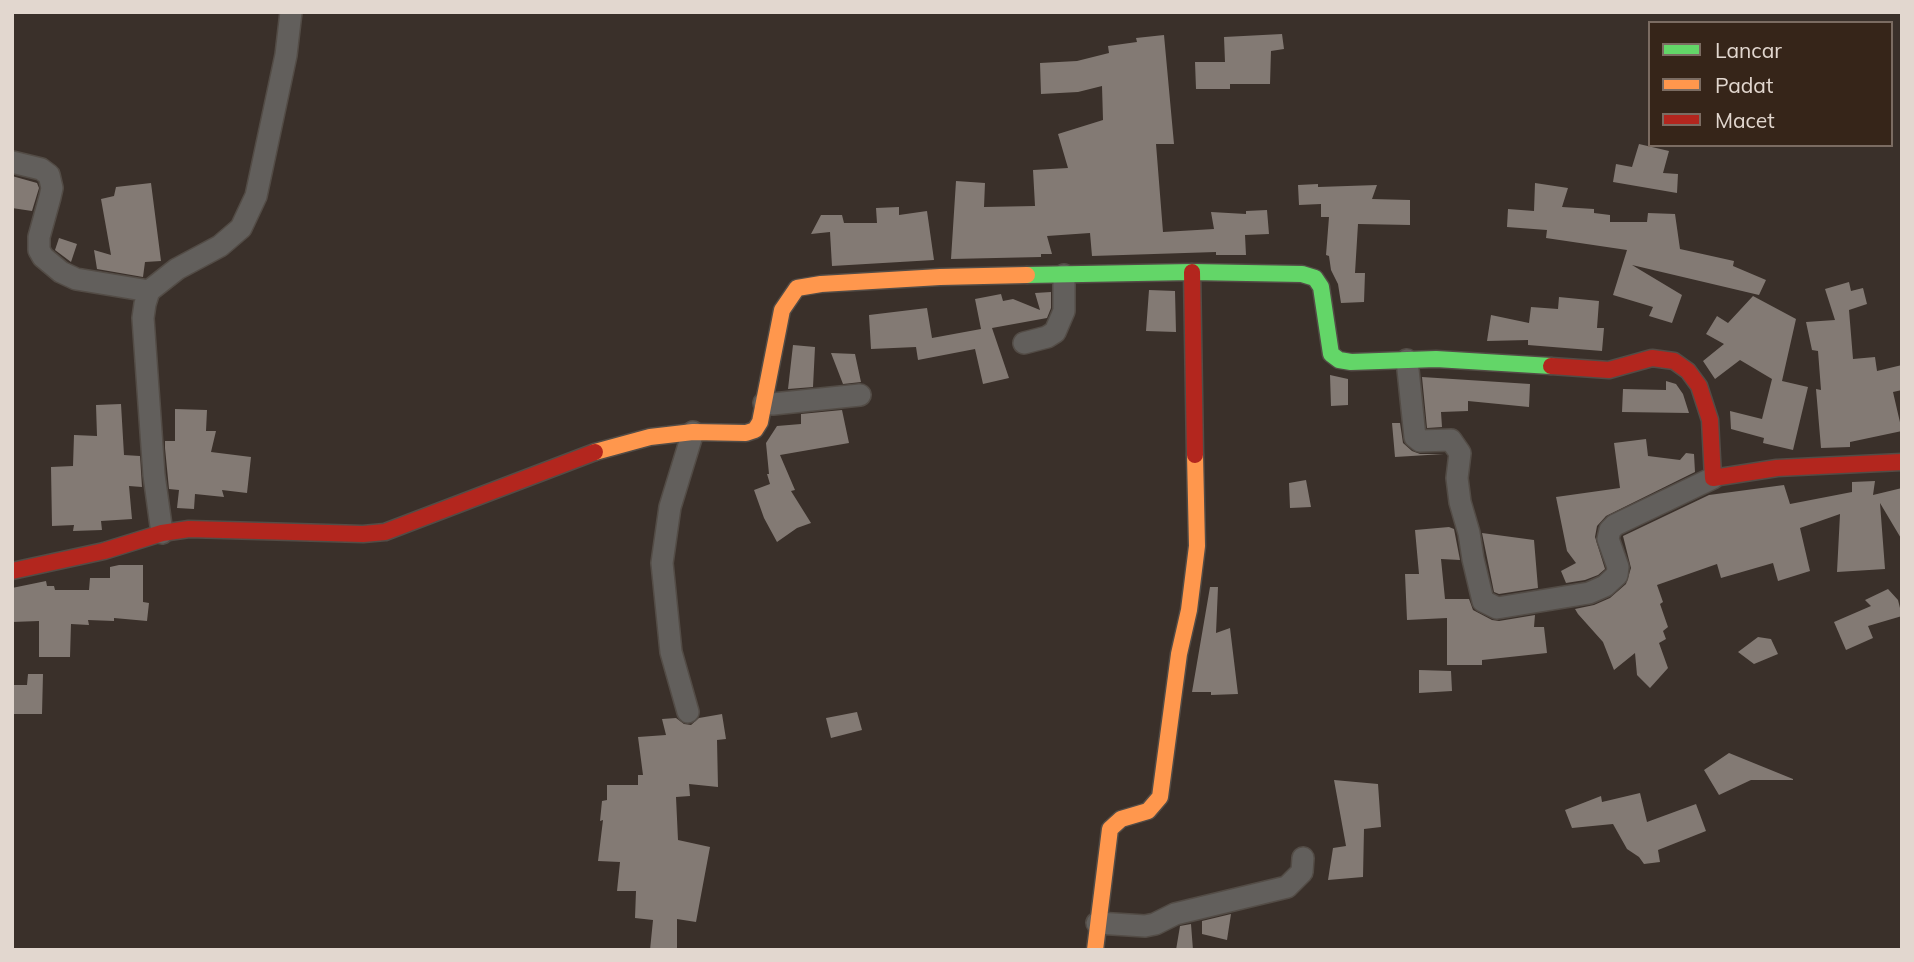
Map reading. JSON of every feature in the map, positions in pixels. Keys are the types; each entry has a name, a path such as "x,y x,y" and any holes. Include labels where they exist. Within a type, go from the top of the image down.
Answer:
{"street":[{"path":"162,533 143,318 149,291 177,269 220,246 241,228 256,196 286,55 291,12"},
{"path":"12,162 41,169 49,175 52,188 38,237 39,250 43,257 61,272 76,279 149,291"},
{"path":"1095,950 1110,829 1121,818 1148,811 1160,797 1179,654 1189,610 1197,546 1192,272"},
{"path":"12,571 104,551 162,533 189,529 363,534 385,532 606,448 650,437 693,432 746,433 755,430 760,422 782,310 789,296 797,288 821,284 940,277 1192,272 1302,274 1315,278 1321,288 1331,354 1339,360 1351,362 1436,359 1609,370 1651,358 1674,361 1688,371 1699,386 1710,421 1713,478"},
{"path":"1024,343 1055,332 1064,312 1064,275"},
{"path":"1407,360 1415,436 1420,440 1451,440 1460,453 1457,478 1460,502 1483,601 1497,608 1589,593 1612,582 1618,567 1608,539 1610,530 1615,525 1713,478 1777,468 1902,462"},
{"path":"764,402 773,404 860,395"},
{"path":"688,712 670,652 662,563 670,507 693,432"},
{"path":"1097,923 1144,926 1155,924 1175,914 1287,887 1302,872 1303,858"}],"building":[{"path":"1282,34 1284,49 1271,51 1270,84 1230,84 1230,89 1196,89 1195,62 1225,62 1224,37"},
{"path":"1164,35 1174,144 1156,144 1163,232 1214,229 1211,212 1246,214 1246,211 1267,210 1269,234 1245,235 1246,255 1216,255 1216,252 1092,256 1090,233 1047,236 1052,254 1041,254 1041,257 951,259 956,181 985,183 984,207 1035,206 1033,170 1068,168 1058,134 1103,120 1102,86 1078,92 1041,94 1040,63 1077,61 1109,53 1108,46 1137,42 1136,38"},
{"path":"1639,144 1669,151 1663,173 1678,174 1677,193 1613,182 1616,164 1632,167"},
{"path":"12,176 37,183 39,188 32,211 12,208"},
{"path":"151,183 161,261 145,262 143,277 97,269 94,250 111,255 101,199 114,196 116,187"},
{"path":"1535,183 1568,188 1562,207 1594,209 1594,213 1610,215 1610,222 1647,222 1648,213 1675,214 1680,249 1734,261 1733,266 1766,280 1759,295 1632,265 1682,295 1672,323 1649,316 1653,307 1613,295 1627,250 1546,238 1547,230 1507,227 1508,209 1534,211"},
{"path":"1318,184 1318,187 1377,185 1372,199 1410,200 1410,225 1358,224 1355,273 1365,273 1364,302 1341,303 1338,284 1331,270 1329,256 1326,255 1329,217 1321,217 1321,204 1299,205 1298,185"},
{"path":"899,207 899,215 927,211 934,260 832,266 830,232 811,234 821,215 842,215 844,223 877,223 876,208"},
{"path":"59,238 77,244 71,262 55,250"},
{"path":"1849,282 1851,291 1863,288 1867,304 1849,310 1853,359 1875,357 1877,371 1902,365 1902,390 1893,392 1902,431 1850,442 1850,447 1821,448 1816,389 1821,390 1818,351 1812,350 1806,322 1835,320 1825,289"},
{"path":"1149,290 1175,291 1176,332 1146,331"},
{"path":"1051,292 1051,308 1047,318 992,328 1009,378 983,384 975,349 918,360 916,347 871,349 869,315 927,308 932,338 981,329 975,299 1001,294 1003,301 1013,299 1040,310 1035,293"},
{"path":"1753,296 1796,319 1782,381 1808,387 1793,450 1763,443 1764,438 1731,429 1730,411 1762,419 1772,379 1740,360 1715,379 1703,361 1724,344 1706,334 1717,316 1728,323"},
{"path":"1559,297 1599,301 1597,328 1604,328 1602,351 1528,345 1528,340 1487,341 1491,315 1529,323 1531,307 1558,309"},
{"path":"793,345 815,347 813,387 788,389"},
{"path":"831,353 855,354 861,382 843,384"},
{"path":"1330,375 1348,379 1348,405 1331,406"},
{"path":"1422,377 1530,384 1529,407 1468,401 1468,411 1441,412 1442,427 1427,428"},
{"path":"1666,381 1676,384 1683,394 1689,413 1622,412 1623,389 1666,390"},
{"path":"121,404 124,455 140,456 142,487 129,486 132,519 101,521 102,530 73,531 74,525 52,526 51,467 73,466 74,435 97,436 96,405"},
{"path":"175,409 207,410 206,431 216,431 211,452 251,457 247,493 222,490 224,497 195,494 194,509 177,508 179,490 169,489 165,448 165,441 175,441"},
{"path":"842,410 849,443 780,455 795,490 791,491 811,523 797,528 777,542 764,518 754,490 770,484 766,443 777,426 801,424 801,414"},
{"path":"1392,423 1400,423 1403,443 1412,451 1420,454 1444,454 1395,457"},
{"path":"1646,439 1648,456 1680,460 1686,453 1694,454 1695,472 1606,516 1597,526 1595,537 1605,569 1585,580 1566,583 1561,571 1576,563 1567,551 1556,497 1620,488 1614,443"},
{"path":"1306,480 1311,507 1290,508 1289,483"},
{"path":"1875,481 1873,495 1902,488 1902,540 1880,503 1885,569 1837,572 1840,514 1800,528 1810,571 1778,581 1773,563 1721,578 1717,564 1657,585 1668,627 1663,631 1666,639 1659,643 1668,668 1650,688 1637,675 1635,653 1614,670 1603,642 1575,609 1610,598 1626,584 1631,568 1623,536 1709,495 1784,485 1790,504 1852,492 1852,482"},
{"path":"1449,527 1454,529 1460,560 1441,559 1445,599 1469,599 1473,610 1492,620 1535,615 1534,627 1544,627 1547,653 1482,660 1482,665 1447,665 1447,618 1407,620 1405,574 1419,574 1415,530"},
{"path":"1482,533 1534,540 1538,588 1499,594 1494,592"},
{"path":"143,565 143,602 149,603 147,621 114,618 114,621 88,620 89,625 71,624 70,657 39,657 39,621 12,622 12,588 46,581 47,586 54,586 55,590 89,590 90,578 110,578 110,567"},
{"path":"1210,587 1218,587 1216,633 1230,628 1238,694 1211,695 1211,692 1192,692"},
{"path":"1888,589 1898,600 1902,616 1868,626 1873,638 1846,650 1834,622 1871,606 1865,600"},
{"path":"1758,637 1771,639 1778,654 1754,664 1738,652"},
{"path":"1419,670 1451,671 1452,691 1419,693"},
{"path":"28,674 43,674 42,714 12,714 12,685 27,685"},
{"path":"857,712 862,730 831,738 826,718"},
{"path":"722,714 726,739 717,740 718,787 689,784 690,796 676,797 678,840 710,847 696,922 677,919 677,950 650,950 653,920 635,918 636,891 617,891 620,862 598,861 603,820 600,821 602,801 607,800 607,785 638,785 638,775 643,775 638,737 666,735 662,719 676,718 691,725 699,718"},
{"path":"1729,753 1793,780 1751,780 1719,795 1704,770"},
{"path":"1334,780 1378,784 1381,827 1364,829 1363,877 1328,880 1333,848 1346,846"},
{"path":"1640,793 1647,822 1696,804 1706,831 1658,850 1660,862 1644,864 1627,849 1613,824 1572,828 1565,810 1601,796 1602,802"},
{"path":"1231,914 1227,940 1202,934 1202,921"},
{"path":"1191,924 1193,950 1176,950 1180,926"}],"traffic: fast":[{"path":"1027,275 1192,272 1302,274 1315,278 1321,287 1331,354 1339,360 1351,362 1436,359 1551,366"}],"traffic: slow":[{"path":"595,452 650,437 693,432 746,433 755,430 760,422 782,310 797,288 821,284 940,277 1027,275"},
{"path":"1095,950 1110,829 1121,819 1148,811 1160,797 1197,546 1195,455"}],"traffic: jam":[{"path":"1192,272 1195,455"},
{"path":"1551,366 1609,370 1652,358 1674,361 1688,371 1699,386 1710,420 1713,478 1777,468 1902,462"},
{"path":"12,571 104,551 162,533 189,529 363,534 385,532 595,452"}]}
